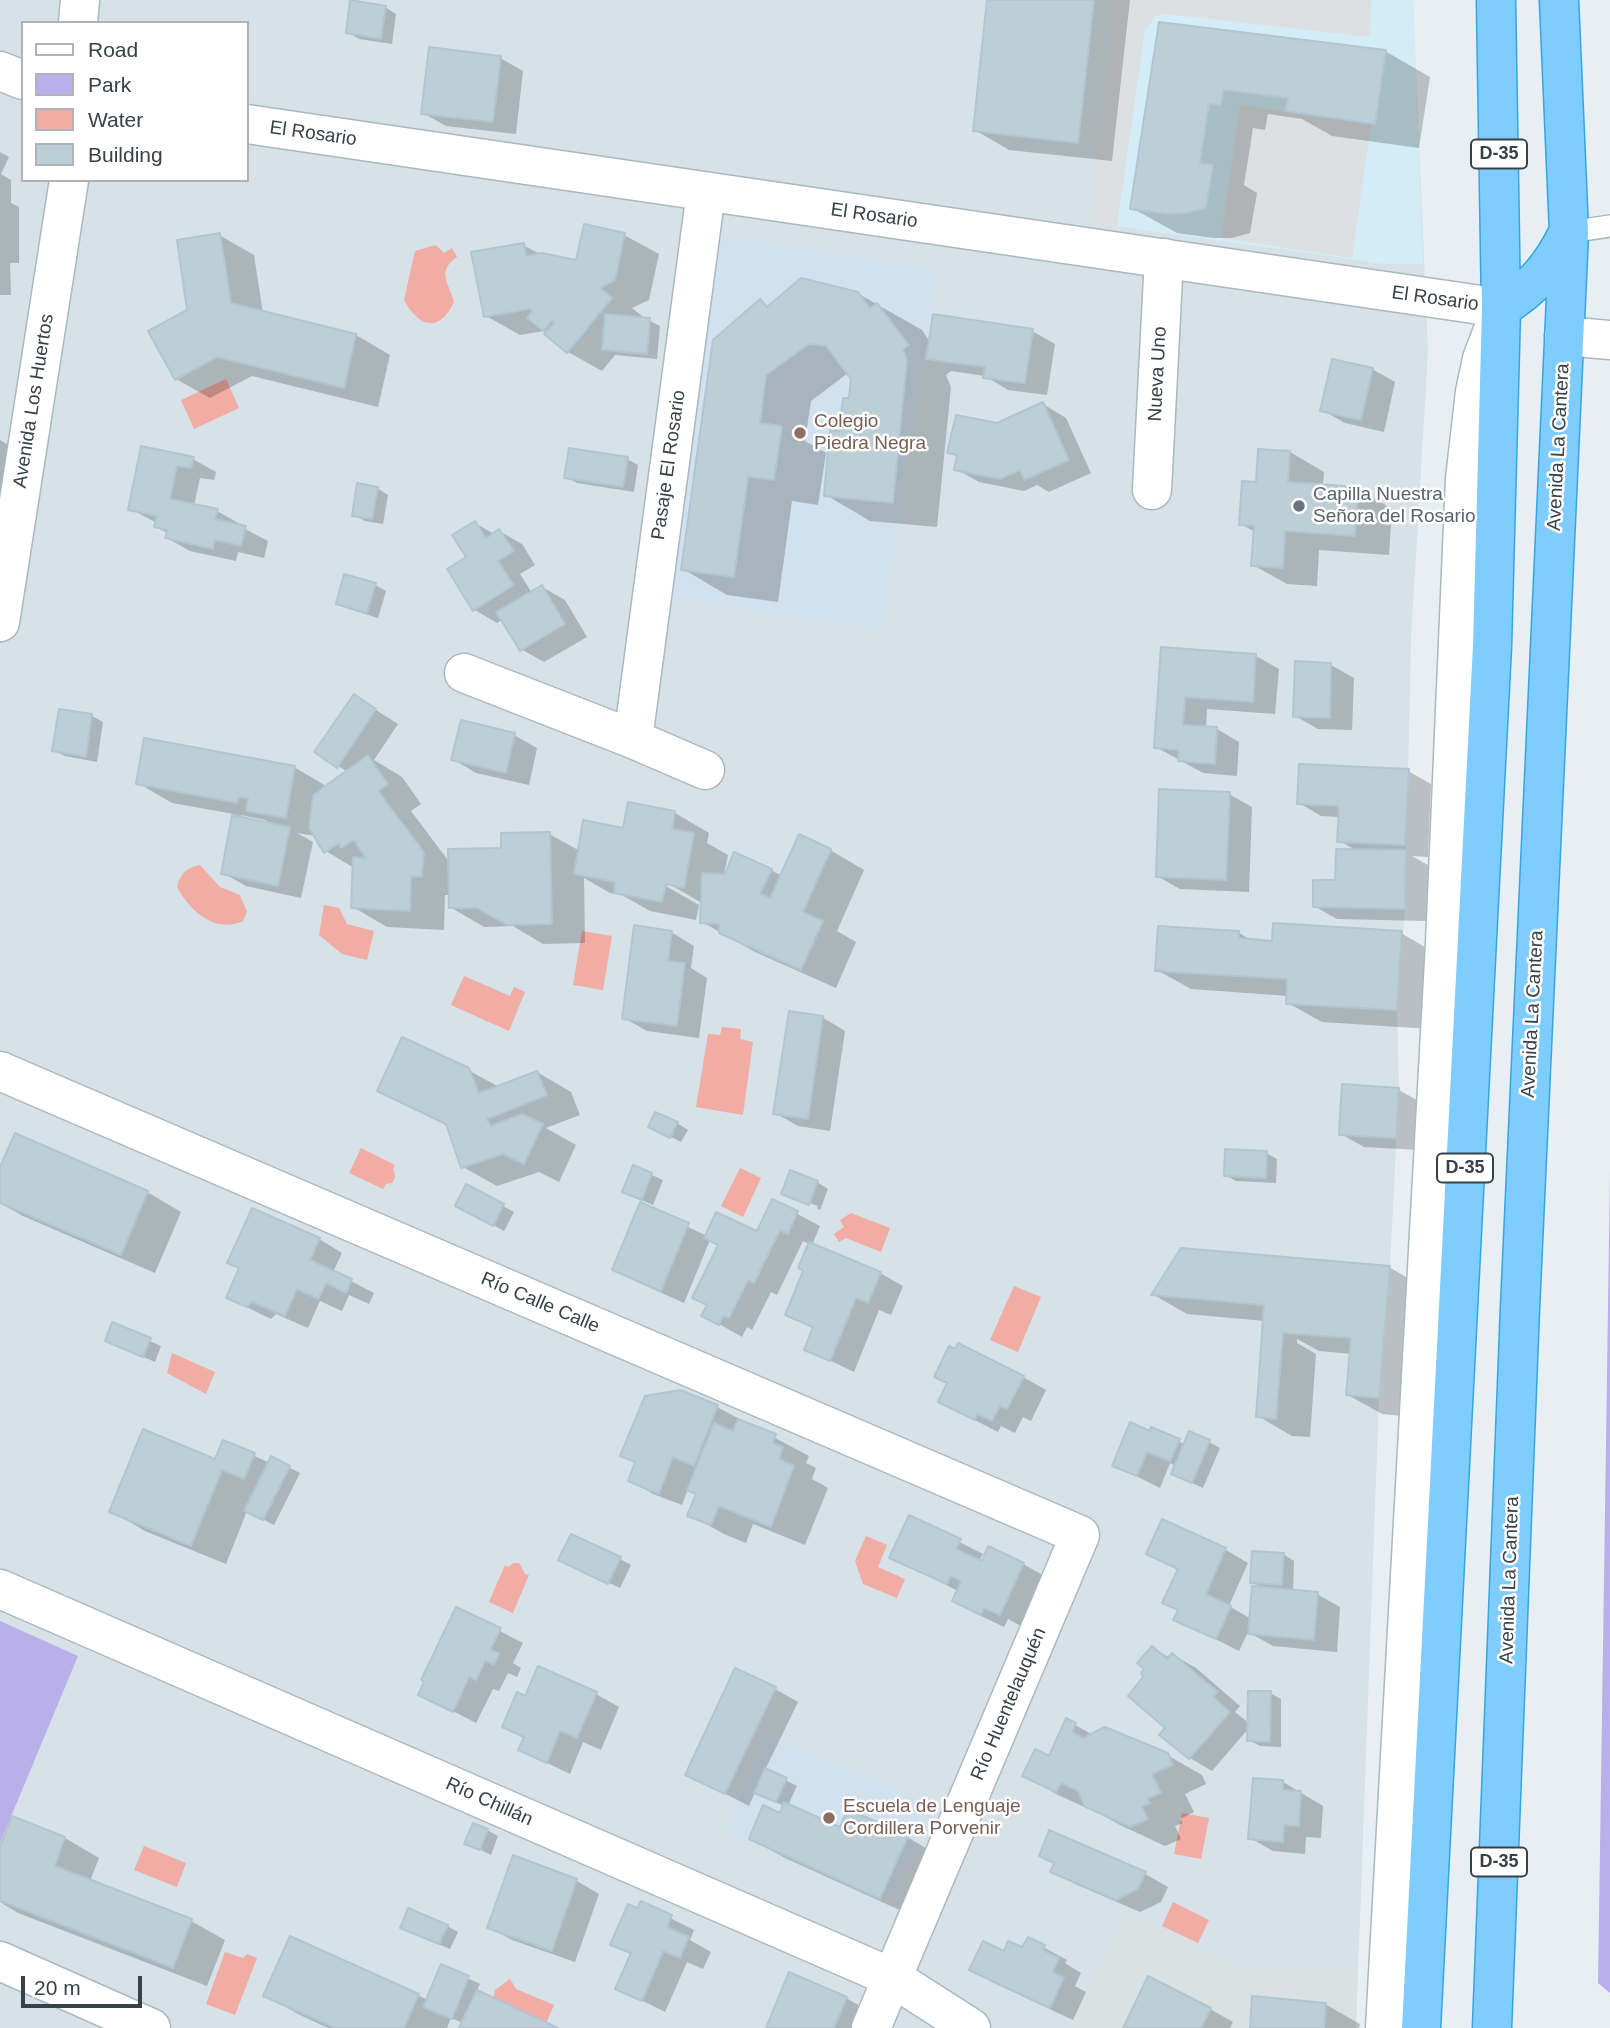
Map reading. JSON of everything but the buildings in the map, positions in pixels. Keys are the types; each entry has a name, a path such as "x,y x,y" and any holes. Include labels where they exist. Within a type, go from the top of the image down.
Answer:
{"highway":[{"name":"D-35","path":"1421,2028 1492,646 1501,308 1496,0"},
{"name":"Avenida La Cantera","path":"1492,2028 1520,1308 1569,232 1559,0"},
{"path":"1501,308 1538,281 1556,258 1569,232"}],"street":[{"path":"78,21 80,0"},
{"path":"0,71 21,78"},
{"name":"El Rosario","path":"248,124 1501,308"},
{"name":"Avenida Los Huertos","path":"0,622 69,182"},
{"name":"Pasaje El Rosario","path":"633,739 706,192"},
{"name":"Nueva Uno","path":"1152,490 1164,258"},
{"path":"1385,2028 1445,943 1465,479 1475,392 1482,359 1501,308"},
{"path":"1564,336 1610,340"},
{"path":"464,673 705,770"},
{"name":"Río Calle Calle","path":"0,1071 1080,1535"},
{"name":"Río Huentelauquén","path":"872,2028 1080,1535"},
{"name":"Río Chillán","path":"0,1589 892,1978 971,2028"},
{"path":"0,1961 151,2028"}],"lane":[{"path":"1569,232 1610,226"}],"shaded area":[{"path":"0,0 1413,0 1428,352 1411,639 1405,909 1397,1010 1399,1088 1390,1266 1379,1398 1356,2028 0,2028"},
{"path":"1114,0 1413,0 1423,264 1384,264 1088,222"},
{"path":"1114,0 1371,0 1370,37 1165,14 1156,16 1145,30 1117,226 1088,222"},
{"path":"1240,105 1371,124 1352,258 1221,238"},
{"name":"Colegio Piedra Negra","path":"718,235 937,270 882,630 663,596"},
{"name":"Escuela de Lenguaje Cordillera Porvenir","path":"764,1735 932,1803 893,1900 726,1832"},
{"path":"1131,1911 1235,1968 1358,1968 1356,2028 1068,2028"}],"green space":[{"path":"1610,1171 1610,1993 1598,1983"},
{"path":"0,1621 78,1656 0,1843"}],"water":[{"path":"436,245 444,253 452,248 457,257 447,267 446,272 454,302 442,319 429,323 416,316 404,300 415,251"},
{"path":"226,379 239,408 194,429 181,400"},
{"path":"200,865 220,887 240,895 247,912 243,921 223,925 213,922 196,912 182,896 177,887 180,878 191,868"},
{"path":"324,905 339,908 347,924 374,931 367,960 342,954 319,935"},
{"path":"582,931 612,936 603,990 573,985"},
{"path":"464,976 510,996 514,987 525,992 509,1031 451,1005"},
{"path":"722,1027 741,1029 740,1039 753,1042 743,1115 696,1107 708,1034 720,1035"},
{"path":"361,1148 395,1165 395,1178 392,1183 386,1184 383,1189 349,1173"},
{"path":"740,1168 761,1178 743,1217 721,1206"},
{"path":"851,1213 890,1228 881,1252 846,1238 839,1242 834,1234 844,1227 840,1220"},
{"path":"1014,1286 1041,1297 1018,1352 990,1340"},
{"path":"172,1353 215,1372 206,1394 167,1373"},
{"path":"866,1536 887,1545 878,1567 905,1579 897,1598 863,1584 855,1561"},
{"path":"519,1563 525,1574 529,1575 513,1613 489,1602 505,1565 508,1567"},
{"path":"1182,1813 1209,1818 1201,1859 1174,1854"},
{"path":"144,1846 186,1863 177,1887 134,1870"},
{"path":"1173,1902 1209,1920 1198,1943 1162,1926"},
{"path":"225,1952 243,1958 247,1954 257,1958 235,2015 206,2004"},
{"path":"510,1979 516,1989 554,2005 544,2028 493,2001 495,1990"}],"place":[{"name":"Colegio Piedra Negra","path":"800,433"},
{"name":"Capilla Nuestra Señora del Rosario","path":"1299,506"},
{"name":"Escuela de Lenguaje Cordillera Porvenir","path":"829,1818"}]}
